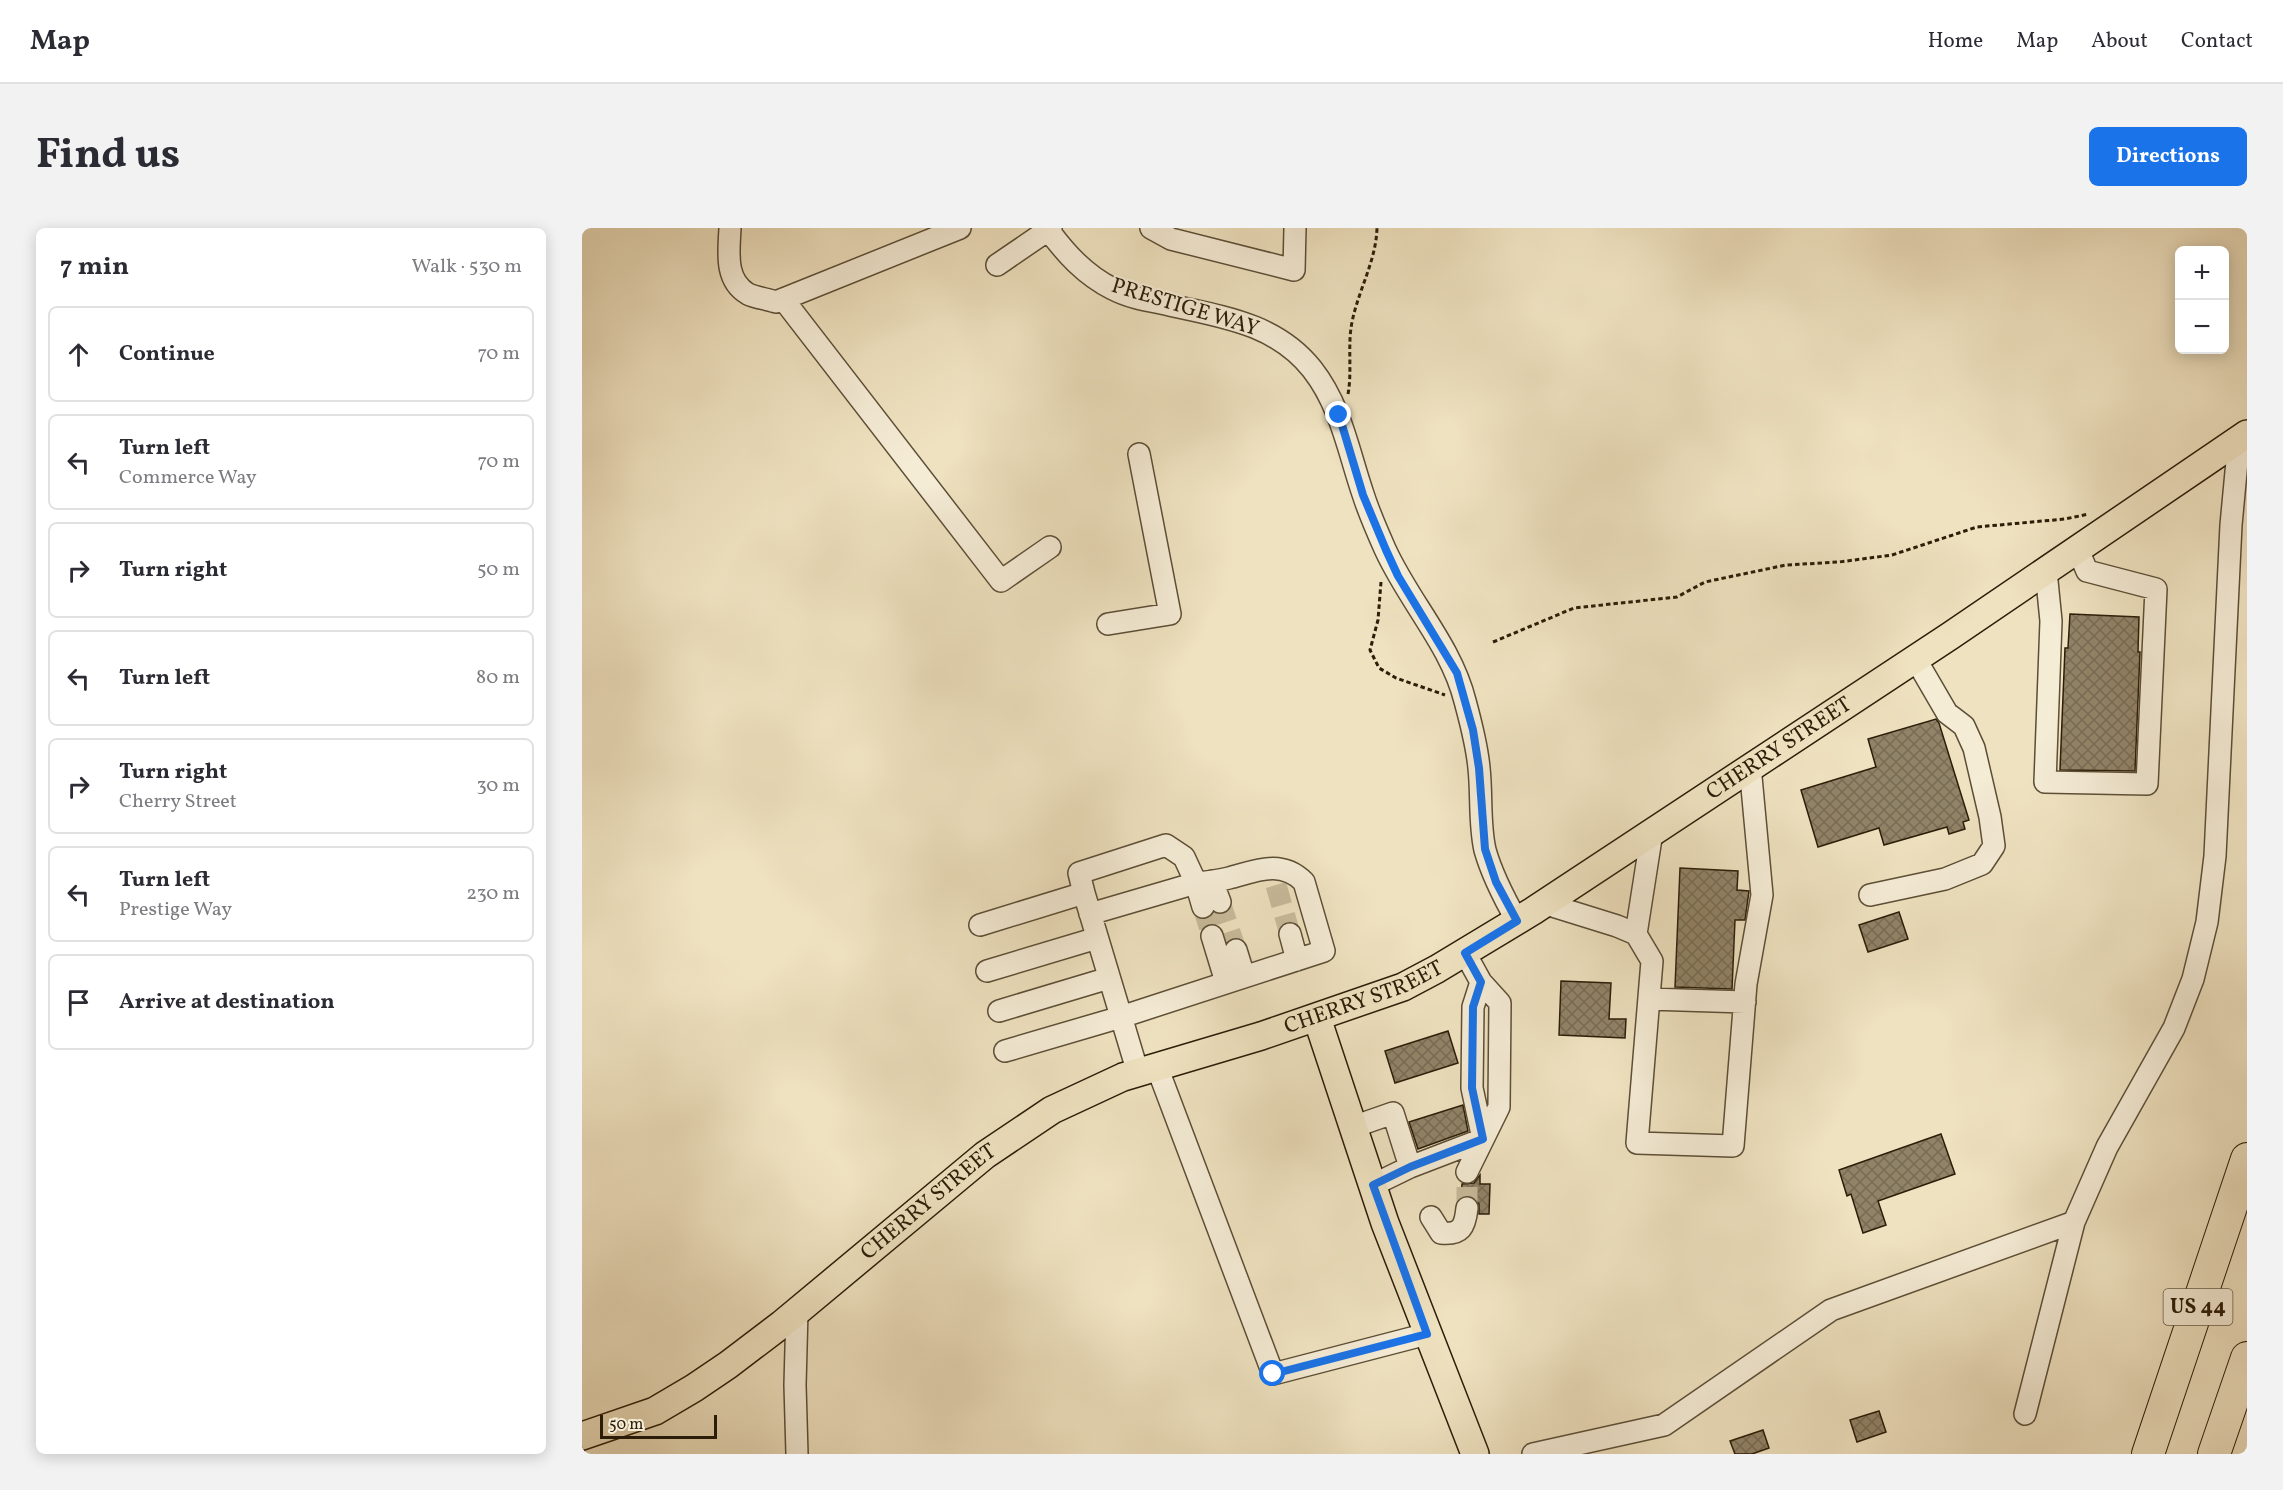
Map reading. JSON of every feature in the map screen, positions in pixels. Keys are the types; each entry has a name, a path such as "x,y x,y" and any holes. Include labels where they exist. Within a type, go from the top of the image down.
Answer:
{"highway":[{"name":"US 44","path":"2148,1454 2247,1159"},
{"path":"2214,1454 2247,1358"}],"main road":[{"name":"CHERRY STREET","path":"582,1436 622,1424 655,1410 694,1388 782,1324 962,1174 1010,1137 1052,1110 1081,1095 1148,1070 1317,1018 1402,987 1465,953 1653,832 2078,550 2243,437"},
{"path":"1317,1018 1373,1185 1427,1334 1475,1454"}],"street":[{"path":"730,228 729,267 736,284 749,294 776,302 960,228"},
{"path":"1151,228 1175,240 1294,270 1295,228"},
{"path":"998,265 1049,229"},
{"name":"PRESTIGE WAY","path":"1049,229 1077,265 1115,290 1137,298 1233,319 1272,334 1310,367 1324,386 1339,415 1363,495 1398,576 1450,658 1457,673 1479,768 1485,849 1496,882 1517,921"},
{"path":"783,299 1001,581 1050,547"},
{"path":"2025,1414 2074,1222 2107,1147 2174,1028 2193,979 2207,922 2215,856 2230,525 2243,437"},
{"path":"1108,624 1170,614 1139,454"},
{"path":"2046,571 2051,621 2045,782 2147,784 2156,590 2087,571 2078,550"},
{"path":"1870,895 1945,879 1982,864 1994,846 1990,817 1974,747 1965,726 1947,713 1915,658"},
{"path":"1543,903 1636,934 1652,961 1637,1143 1733,1146 1745,1002 1762,895 1750,766"},
{"path":"1636,934 1653,832"},
{"path":"1211,904 1204,882 1184,857 1166,845 1079,873 1121,1017 1148,1070 1273,1374 1427,1334"},
{"path":"1005,1052 1324,951 1304,882 1285,870 1273,876 1204,882 1090,914"},
{"path":"980,925 1084,893"},
{"path":"1290,934 1297,960"},
{"path":"1212,936 1235,979"},
{"path":"987,971 1098,938"},
{"path":"1235,979 1236,950"},
{"path":"1465,953 1481,982 1500,1003 1499,1107 1467,1172"},
{"path":"999,1011 1109,978"},
{"path":"1481,982 1473,1007 1472,1088 1483,1139"},
{"path":"1649,999 1745,1002"},
{"path":"1353,1127 1393,1113 1410,1167"},
{"path":"1373,1185 1410,1167 1483,1139"},
{"path":"1431,1217 1441,1233 1451,1234 1459,1231 1465,1220 1467,1208"},
{"path":"1533,1454 1664,1425 1831,1310 2074,1222"},
{"path":"797,1311 795,1385 797,1454"}],"path":[{"path":"1339,415 1349,393 1351,329 1376,246 1377,228"},
{"path":"1492,642 1574,608 1677,597 1705,582 1786,565 1839,562 1892,555 1977,527 2064,519 2099,512"},
{"path":"1386,550 1378,620 1370,650 1379,668 1396,678 1421,685 1466,704"}],"building":[{"path":"2070,614 2139,617 2138,652 2140,652 2135,771 2060,770 2065,648 2068,648"},
{"path":"1936,719 1969,820 1963,822 1965,829 1949,834 1947,827 1884,845 1879,828 1818,847 1801,790 1876,767 1868,739"},
{"path":"1680,868 1738,871 1737,890 1749,891 1745,920 1735,920 1732,989 1675,987"},
{"path":"1899,912 1908,939 1868,952 1859,925"},
{"path":"1561,981 1611,983 1609,1019 1626,1019 1625,1038 1559,1035"},
{"path":"1448,1031 1458,1063 1395,1083 1385,1051"},
{"path":"1463,1105 1468,1131 1418,1149 1409,1122"},
{"path":"1941,1134 1955,1174 1878,1201 1886,1225 1863,1233 1851,1194 1847,1196 1839,1170"},
{"path":"1480,1175 1480,1184 1490,1184 1489,1214 1479,1214 1479,1204 1474,1198 1468,1195 1461,1197 1462,1184 1474,1183"},
{"path":"1879,1411 1886,1432 1857,1442 1850,1420"},
{"path":"1763,1430 1769,1448 1752,1454 1735,1454 1730,1441"}],"tunnel":[{"path":"1276,885 1290,934"},
{"path":"1220,902 1236,950"},
{"path":"1203,907 1212,936"},
{"path":"1467,1172 1467,1208"}],"route":[{"path":"1273,1374 1427,1334 1373,1185 1410,1167 1483,1139 1472,1088 1473,1007 1481,982 1465,953 1517,921 1496,882 1485,849 1479,768 1473,730 1457,673 1450,658 1398,576 1386,550 1363,495 1339,415"}]}
